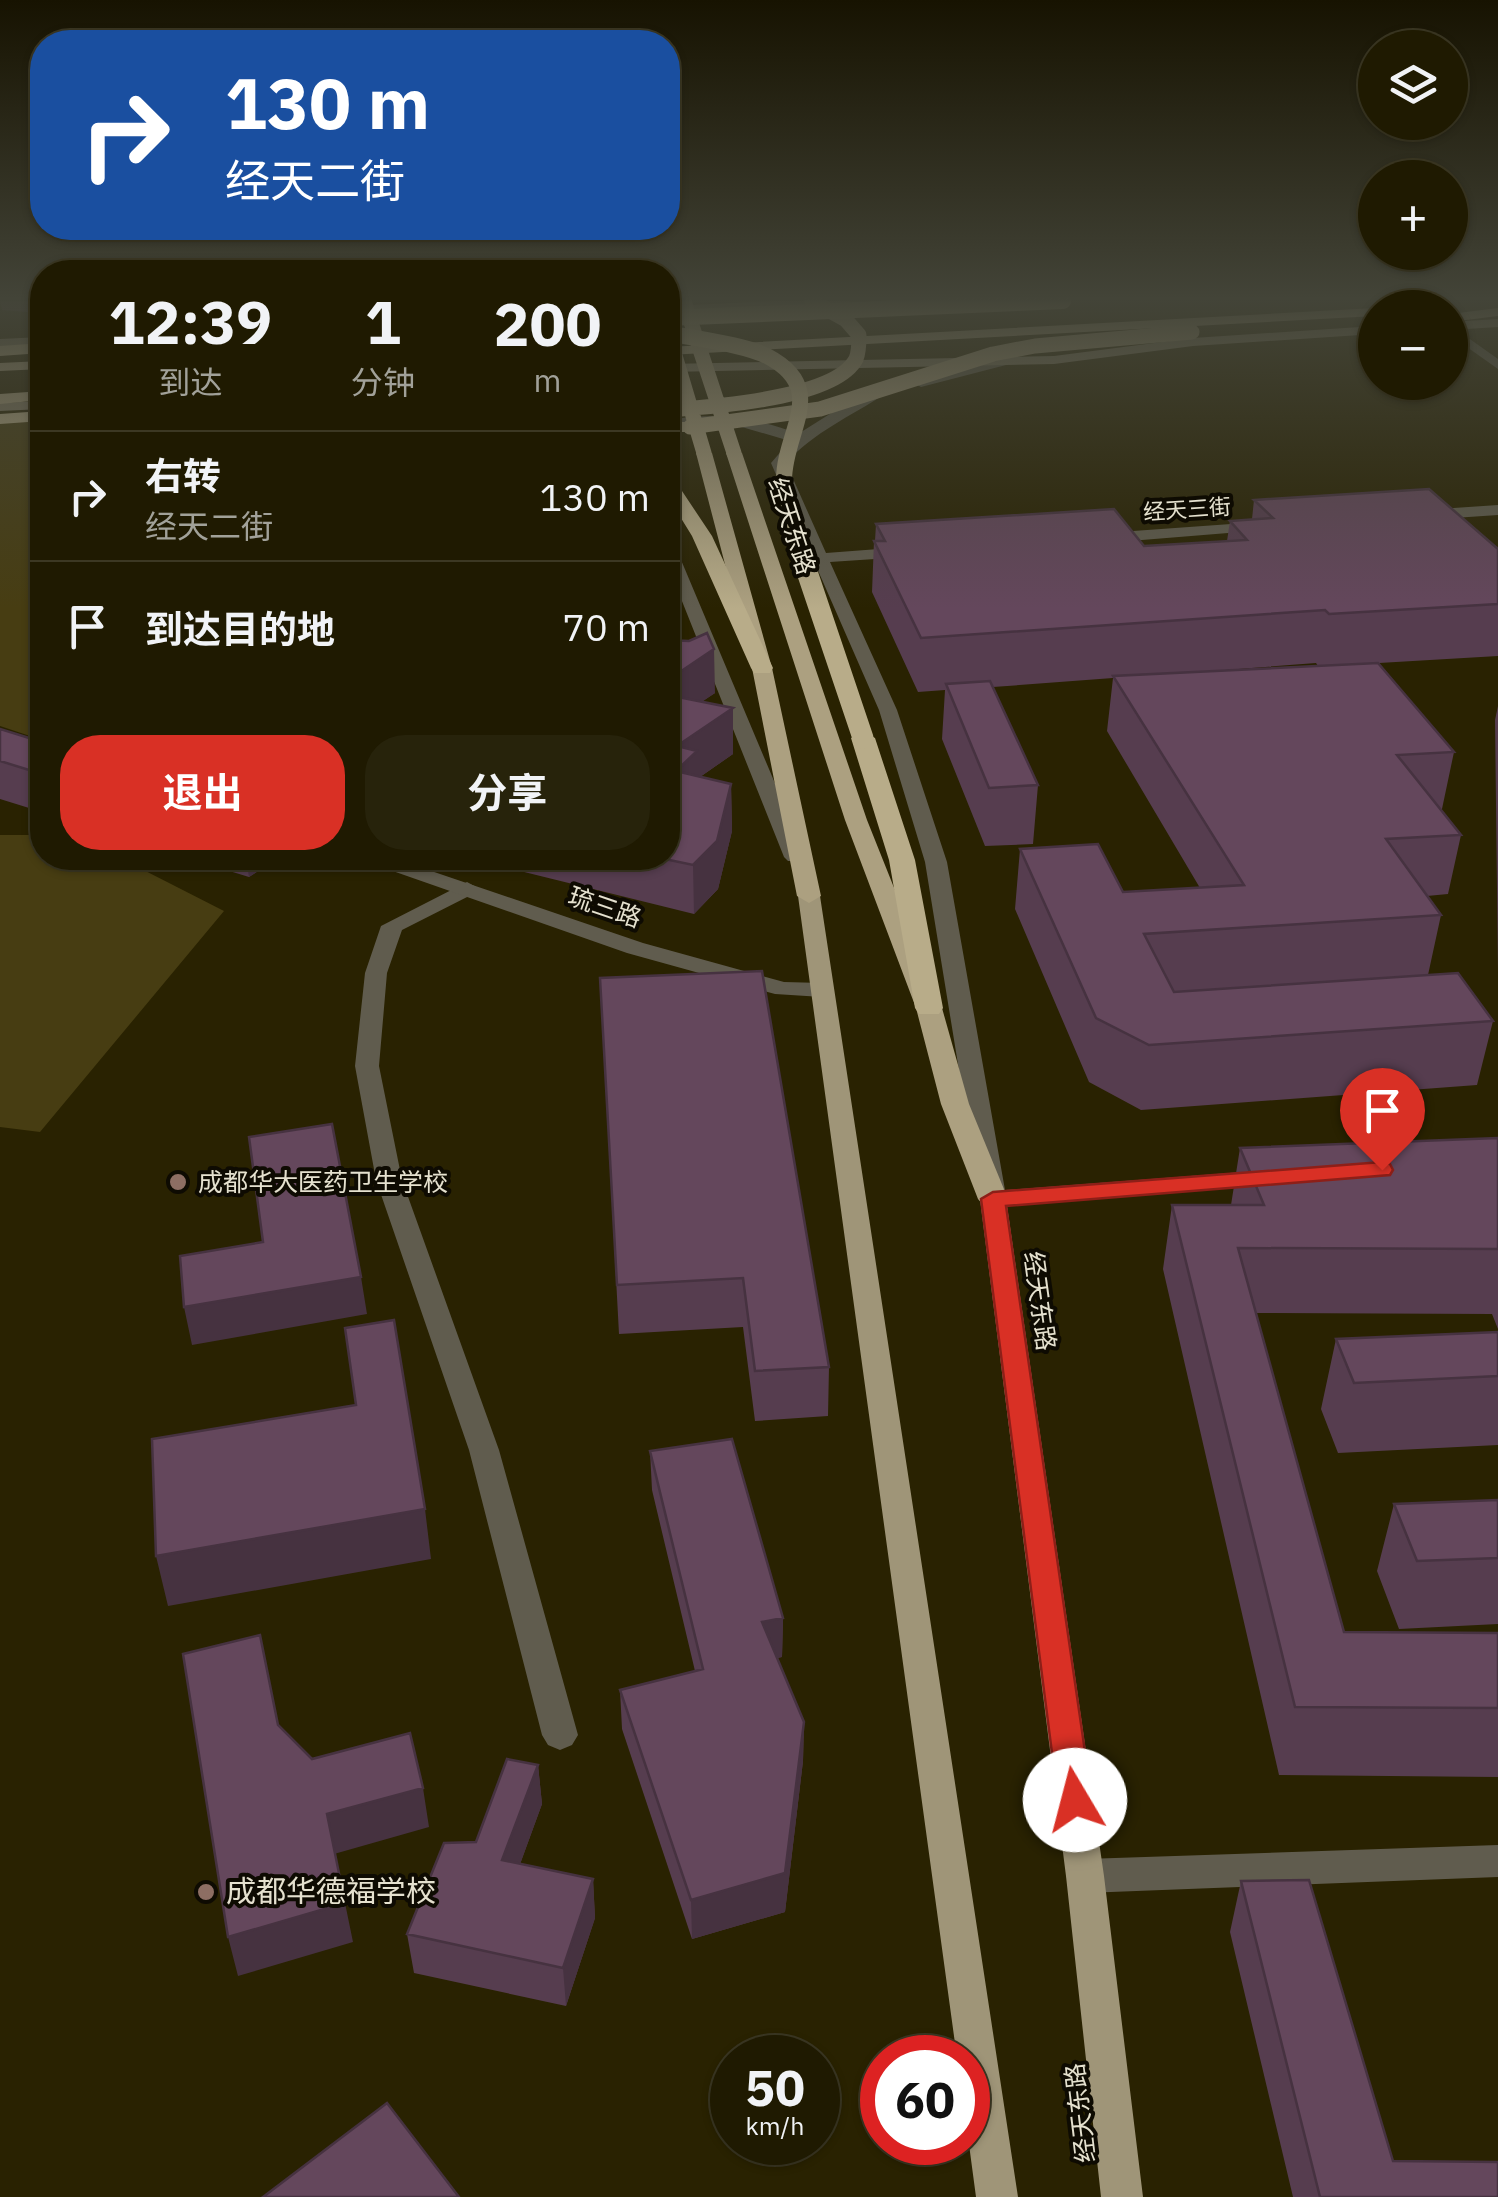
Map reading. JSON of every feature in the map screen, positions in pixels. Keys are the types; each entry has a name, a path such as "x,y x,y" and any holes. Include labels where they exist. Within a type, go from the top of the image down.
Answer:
{"highway":[{"path":"689,404 762,668 809,896"},
{"name":"经天东路","path":"718,404 856,820 929,1008 955,1104 993,1199"},
{"path":"680,409 743,404"},
{"path":"800,404 784,480 802,557 902,860 929,1008"},
{"path":"680,425 746,422 838,404"},
{"path":"0,420 30,419"},
{"path":"680,502 702,536 762,668"}],"main road":[{"path":"0,408 30,406"},
{"path":"809,896 996,2197"},
{"name":"经天东路","path":"993,1199 1085,1876 1122,2197"}],"street":[{"path":"857,404 799,440 778,463 888,710 936,862 993,1199 1304,1176"},
{"path":"680,425 730,420 766,425 799,440"},
{"path":"1398,517 1498,510"},
{"name":"经天三街","path":"1080,540 1279,525"},
{"path":"820,558 920,551"},
{"path":"680,576 757,758 809,896"},
{"name":"琉三路","path":"411,870 635,948 783,989 822,990"},
{"path":"467,888 392,926 376,974 367,1066 389,1180 484,1450 560,1735"},
{"path":"1085,1876 1498,1861"}],"shaded area":[{"path":"30,418 30,736 0,726 0,420"},
{"path":"0,835 30,835 30,870 144,870 224,911 40,1132 0,1127"}],"building":[{"path":"1429,489 1498,549 1498,604 1329,614 1325,610 921,638 874,541 885,541 876,524 1114,509 1144,546 1247,540 1230,521 1273,518 1254,500"},
{"path":"707,633 714,649 680,672 680,641"},
{"path":"1378,663 1454,752 1397,755 1461,835 1386,839 1441,915 1144,934 1174,992 1458,973 1493,1021 1149,1045 1096,1018 1020,849 1098,844 1123,892 1244,885 1113,676"},
{"path":"990,681 1038,785 989,788 946,684"},
{"path":"680,697 733,708 680,744"},
{"path":"0,729 30,738 30,770 0,761"},
{"path":"680,747 697,751 680,767"},
{"path":"680,772 731,784 717,841 693,865 680,862"},
{"path":"762,971 829,1367 755,1371 743,1278 617,1285 600,978"},
{"path":"332,1124 361,1277 184,1307 180,1256 263,1242 249,1137"},
{"path":"1498,1138 1498,1249 1238,1248 1344,1632 1498,1633 1498,1708 1295,1707 1172,1205 1264,1205 1240,1148"},
{"path":"394,1320 425,1509 156,1556 152,1439 356,1405 345,1328"},
{"path":"1498,1332 1498,1376 1354,1383 1336,1339"},
{"path":"732,1439 783,1618 762,1622 804,1722 785,1873 691,1900 620,1690 703,1669 650,1451"},
{"path":"1498,1500 1498,1558 1417,1561 1394,1504"},
{"path":"260,1635 278,1725 312,1759 410,1733 423,1788 327,1814 345,1903 228,1937 183,1654"},
{"path":"507,1759 538,1765 502,1860 593,1879 563,1968 407,1934 444,1843 476,1842"},
{"path":"1309,1880 1393,2161 1498,2162 1498,2197 1320,2197 1241,1881"},
{"path":"387,2103 459,2197 263,2197"}],"place":[{"name":"成都华大医药卫生学校","path":"178,1182"},
{"name":"成都华德福学校","path":"206,1892"}],"route":[{"path":"1075,1800 993,1199 1382,1170"}]}
